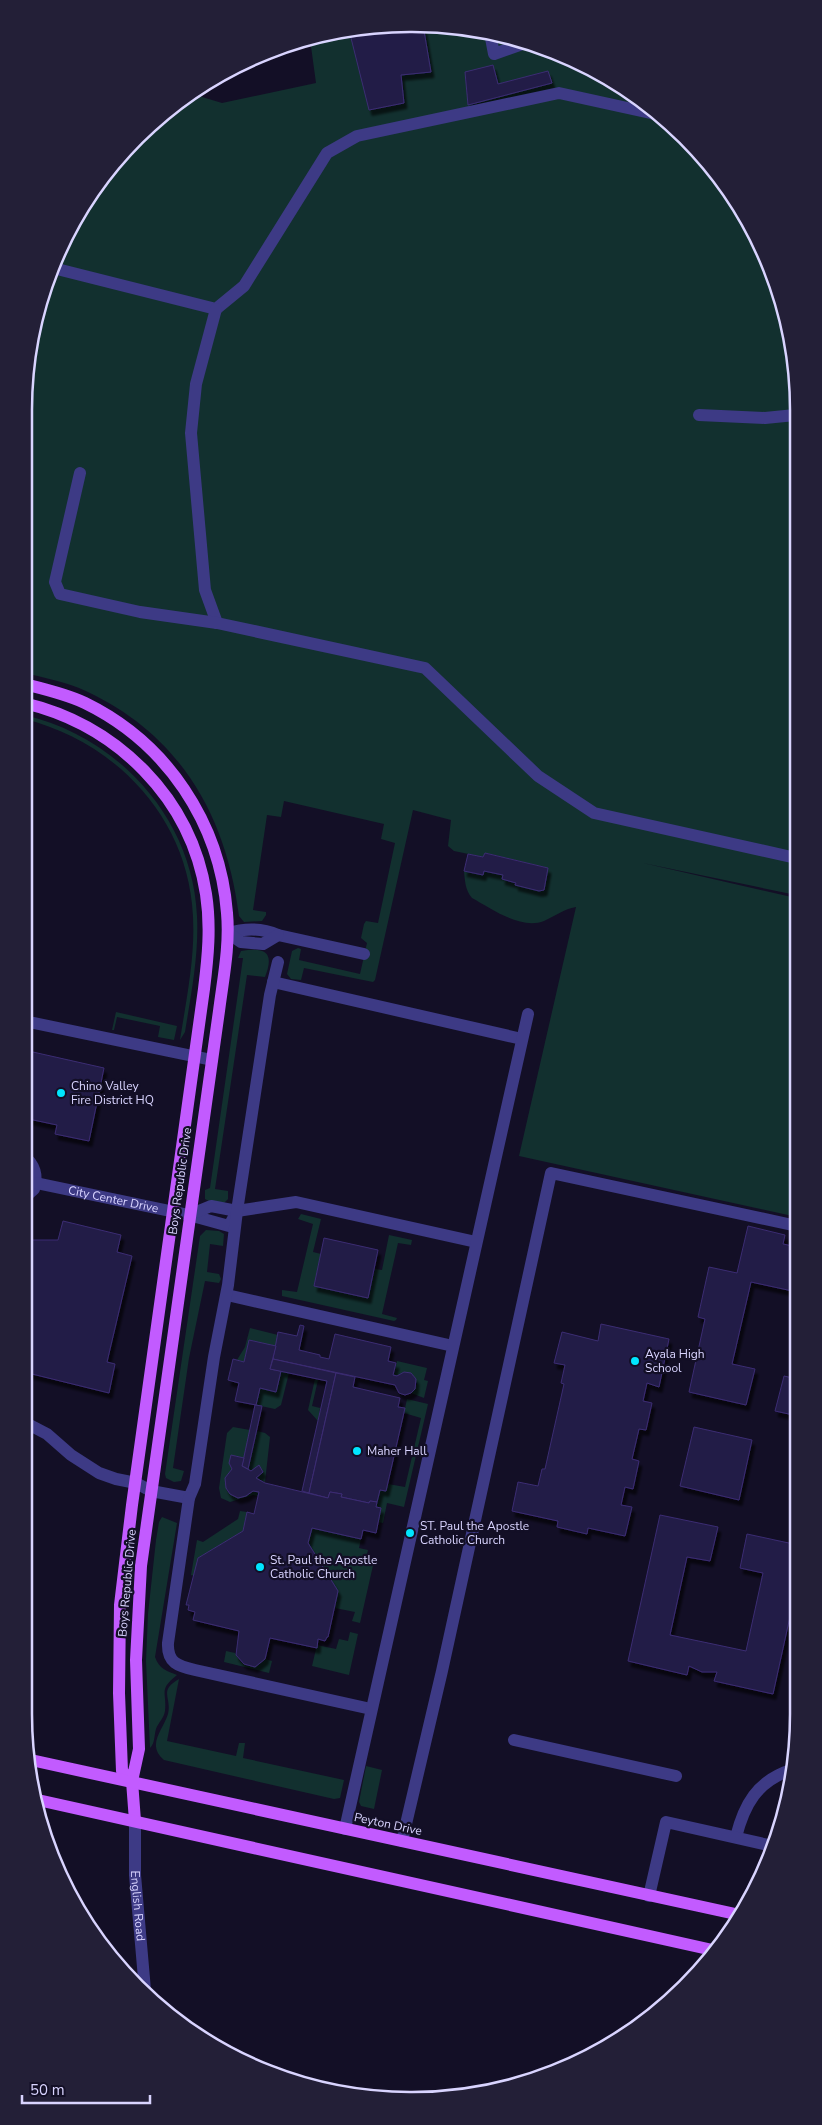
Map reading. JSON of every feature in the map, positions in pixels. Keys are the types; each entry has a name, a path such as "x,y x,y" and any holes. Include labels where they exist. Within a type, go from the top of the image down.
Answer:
{"main road":[{"name":"Boys Republic Drive","path":"32,686 66,696 98,710 144,742 174,775 194,805 215,852 226,898 228,932 212,1060 151,1491 137,1616 136,1668 139,1749 132,1781 135,1821"},
{"name":"Boys Republic Drive","path":"32,705 51,710 105,737 125,751 161,789 189,834 204,881 208,920 207,964 120,1606 119,1655 122,1771 132,1781"},
{"name":"Peyton Drive","path":"36,1761 733,1913"},
{"path":"43,1801 707,1949"}],"street":[{"path":"491,41 494,54 515,47"},
{"path":"217,623 205,590 191,433 196,384 216,309 244,286 326,154 357,136 559,93 641,111"},
{"path":"60,270 216,309"},
{"path":"699,415 765,418 790,415"},
{"path":"80,473 55,582 60,594 140,612 217,623 425,668 538,776 594,813 790,857"},
{"path":"228,932 241,942 263,944 278,935 364,954"},
{"path":"278,962 273,982 237,1211 227,1295 214,1357 195,1484 189,1498 168,1655 176,1663 195,1670 371,1710"},
{"path":"273,982 522,1039"},
{"path":"345,1828 528,1014"},
{"path":"32,1023 212,1060"},
{"path":"32,1164 37,1176 32,1191"},
{"path":"402,1841 445,1657 552,1172 790,1224"},
{"name":"City Center Drive","path":"36,1183 173,1211 212,1223 229,1226 237,1211"},
{"path":"237,1211 296,1202 476,1242"},
{"path":"227,1295 453,1346"},
{"path":"32,1426 47,1434 88,1467 110,1478 136,1483 151,1491 189,1498"},
{"path":"514,1740 676,1776"},
{"path":"736,1837 740,1819 751,1798 766,1784 784,1774"},
{"name":"English Road","path":"135,1821 135,1875 144,1983"},
{"path":"649,1896 666,1822 766,1844"}],"green space":[{"path":"386,33 436,33 485,40 509,45 556,61 621,96 661,126 679,143 696,161 726,201 761,266 777,313 789,386 790,894 643,863 790,897 790,1215 519,1156 576,907 544,921 526,923 516,921 472,898 467,889 464,871 482,875 484,871 503,875 502,879 516,883 515,885 544,890 548,868 486,853 483,857 454,851 448,846 451,820 413,810 375,980 373,982 304,968 301,980 291,979 287,974 292,951 298,948 301,949 299,960 360,974 367,943 361,938 364,924 366,921 378,923 395,843 381,839 384,824 284,801 281,817 267,815 253,910 266,912 266,915 262,921 244,922 239,916 232,878 222,843 209,810 191,779 170,752 144,727 114,706 79,688 32,675 33,386 45,313 61,266 96,201 126,161 161,126 200,96 222,103 316,83 311,46"},
{"path":"32,718 58,726 90,741 119,762 144,787 165,815 181,846 192,880 197,931 196,960 190,1003 185,1032 180,1040 192,955 193,921 186,870 174,839 158,811 137,785 113,763 86,744 56,729 32,722"},
{"path":"241,951 262,951 266,953 269,962 265,977 247,975 215,1189 228,1191 228,1199 224,1203 211,1202 205,1199 205,1190 210,1188 243,958 238,958"},
{"path":"116,1012 177,1026 174,1040 158,1037 160,1026 117,1017 114,1030 112,1030"},
{"path":"301,1214 321,1219 313,1252 321,1254 314,1286 368,1298 375,1269 382,1270 389,1235 412,1240 411,1245 398,1243 382,1314 397,1318 396,1320 282,1296 282,1290 297,1292 313,1224 298,1219"},
{"path":"206,1230 219,1231 224,1234 223,1246 210,1244 207,1272 219,1274 221,1279 219,1283 205,1281 189,1358 173,1468 184,1471 181,1481 174,1482 166,1478 165,1474 200,1236"},
{"path":"250,1328 278,1335 276,1346 249,1340 244,1362 237,1360 245,1347"},
{"path":"397,1361 427,1368 424,1380 428,1381 424,1398 411,1393 417,1384 412,1374 404,1372 397,1376 394,1375"},
{"path":"281,1371 289,1373 281,1405 275,1409 256,1405 260,1388 276,1392"},
{"path":"315,1379 318,1380 312,1406 320,1408 318,1421 308,1410"},
{"path":"407,1399 428,1404 404,1507 387,1503 383,1523 378,1522 381,1508 376,1507 380,1490 386,1491 388,1484 405,1487 421,1418 404,1413"},
{"path":"233,1427 250,1430 244,1458 231,1455 232,1469 225,1478 227,1491 234,1496 240,1497 247,1496 253,1491 259,1492 258,1496 253,1495 230,1502 221,1498 219,1488 227,1433"},
{"path":"257,1431 265,1433 270,1437 265,1482 256,1478 263,1472 259,1466 251,1471 248,1469"},
{"path":"240,1511 247,1512 243,1531 199,1558 195,1576 191,1575 197,1540 203,1542 238,1519"},
{"path":"162,1517 177,1523 155,1657 161,1667 177,1675 165,1688 164,1714 157,1727 154,1742 150,1748 146,1661 148,1614 156,1540 159,1522"},
{"path":"312,1528 361,1539 359,1548 368,1550 366,1559 374,1561 360,1623 352,1621 355,1612 335,1608 338,1591 308,1543"},
{"path":"350,1632 358,1634 349,1675 312,1666 317,1645 336,1649 339,1639 348,1641"},
{"path":"226,1651 235,1653 241,1662 248,1666 257,1665 265,1659 272,1661 269,1673 224,1662"},
{"path":"179,1679 167,1741 236,1756 239,1743 245,1743 243,1758 344,1780 340,1798 334,1799 164,1760 156,1749 157,1737 168,1714 167,1691"},
{"path":"366,1766 382,1770 374,1809 361,1806 359,1802"}],"building":[{"path":"386,33 424,33 431,72 401,75 404,103 369,110 351,38"},
{"path":"493,65 498,84 548,71 552,83 468,105 465,72"},
{"path":"485,853 548,868 544,890 539,891 515,885 516,883 502,879 503,875 484,871 483,875 464,871 468,854 483,857"},
{"name":"Chino Valley Fire District HQ","path":"32,1052 104,1068 89,1141 55,1134 57,1125 32,1120"},
{"path":"63,1221 121,1235 117,1252 132,1256 107,1362 115,1364 109,1393 32,1374 32,1240 58,1240"},
{"path":"748,1226 785,1235 783,1244 790,1246 790,1290 751,1282 732,1364 755,1369 746,1405 689,1392 705,1319 698,1317 709,1267 737,1273"},
{"path":"324,1238 378,1250 368,1298 314,1286"},
{"path":"601,1324 669,1339 659,1387 647,1383 643,1401 652,1403 646,1430 639,1429 632,1459 639,1461 633,1489 625,1487 621,1505 632,1507 625,1536 588,1528 587,1534 557,1527 558,1521 512,1511 518,1482 538,1486 542,1469 545,1469 564,1384 561,1383 565,1365 554,1363 562,1332 598,1341"},
{"path":"300,1325 304,1326 299,1350 320,1355 320,1357 329,1359 335,1334 391,1347 388,1361 396,1363 393,1375 397,1376 404,1372 411,1373 416,1379 415,1389 405,1395 399,1393 395,1385 273,1359 278,1332 297,1336"},
{"path":"249,1340 276,1346 270,1369 281,1371 276,1392 260,1388 256,1405 235,1401 239,1383 228,1380 233,1359 244,1362"},
{"path":"273,1359 336,1373 309,1493 302,1491 327,1381 270,1369"},
{"name":"Maher Hall","path":"336,1373 355,1377 353,1387 400,1398 398,1407 405,1408 386,1491 380,1490 377,1502 370,1501 369,1503 341,1497 342,1494 330,1492 328,1498 309,1493"},
{"path":"784,1376 790,1377 790,1414 775,1411"},
{"path":"255,1405 262,1406 248,1469 242,1466"},
{"path":"694,1427 752,1440 739,1500 680,1486"},
{"name":"St. Paul the Apostle Catholic Church","path":"231,1455 244,1458 242,1466 251,1471 259,1465 263,1472 256,1478 265,1483 328,1498 330,1492 342,1494 341,1497 369,1503 370,1501 377,1502 376,1507 381,1508 376,1533 363,1530 361,1539 312,1528 308,1543 338,1591 328,1637 325,1641 318,1639 317,1648 270,1638 265,1659 255,1667 244,1664 236,1655 239,1631 193,1620 195,1612 188,1610 189,1605 186,1605 198,1558 243,1531 247,1512 254,1514 259,1492 253,1491 246,1496 238,1498 230,1494 226,1488 225,1478 232,1469 229,1463"},
{"path":"660,1515 718,1527 710,1561 687,1557 670,1635 746,1651 763,1573 740,1568 747,1534 790,1543 790,1616 773,1694 714,1681 717,1672 702,1672 689,1666 687,1675 628,1661"}],"place":[{"name":"Chino Valley Fire District HQ","path":"61,1093"},
{"name":"Ayala High School","path":"635,1361"},
{"name":"Maher Hall","path":"357,1451"},
{"name":"ST. Paul the Apostle Catholic Church","path":"410,1533"},
{"name":"St. Paul the Apostle Catholic Church","path":"260,1567"}]}
